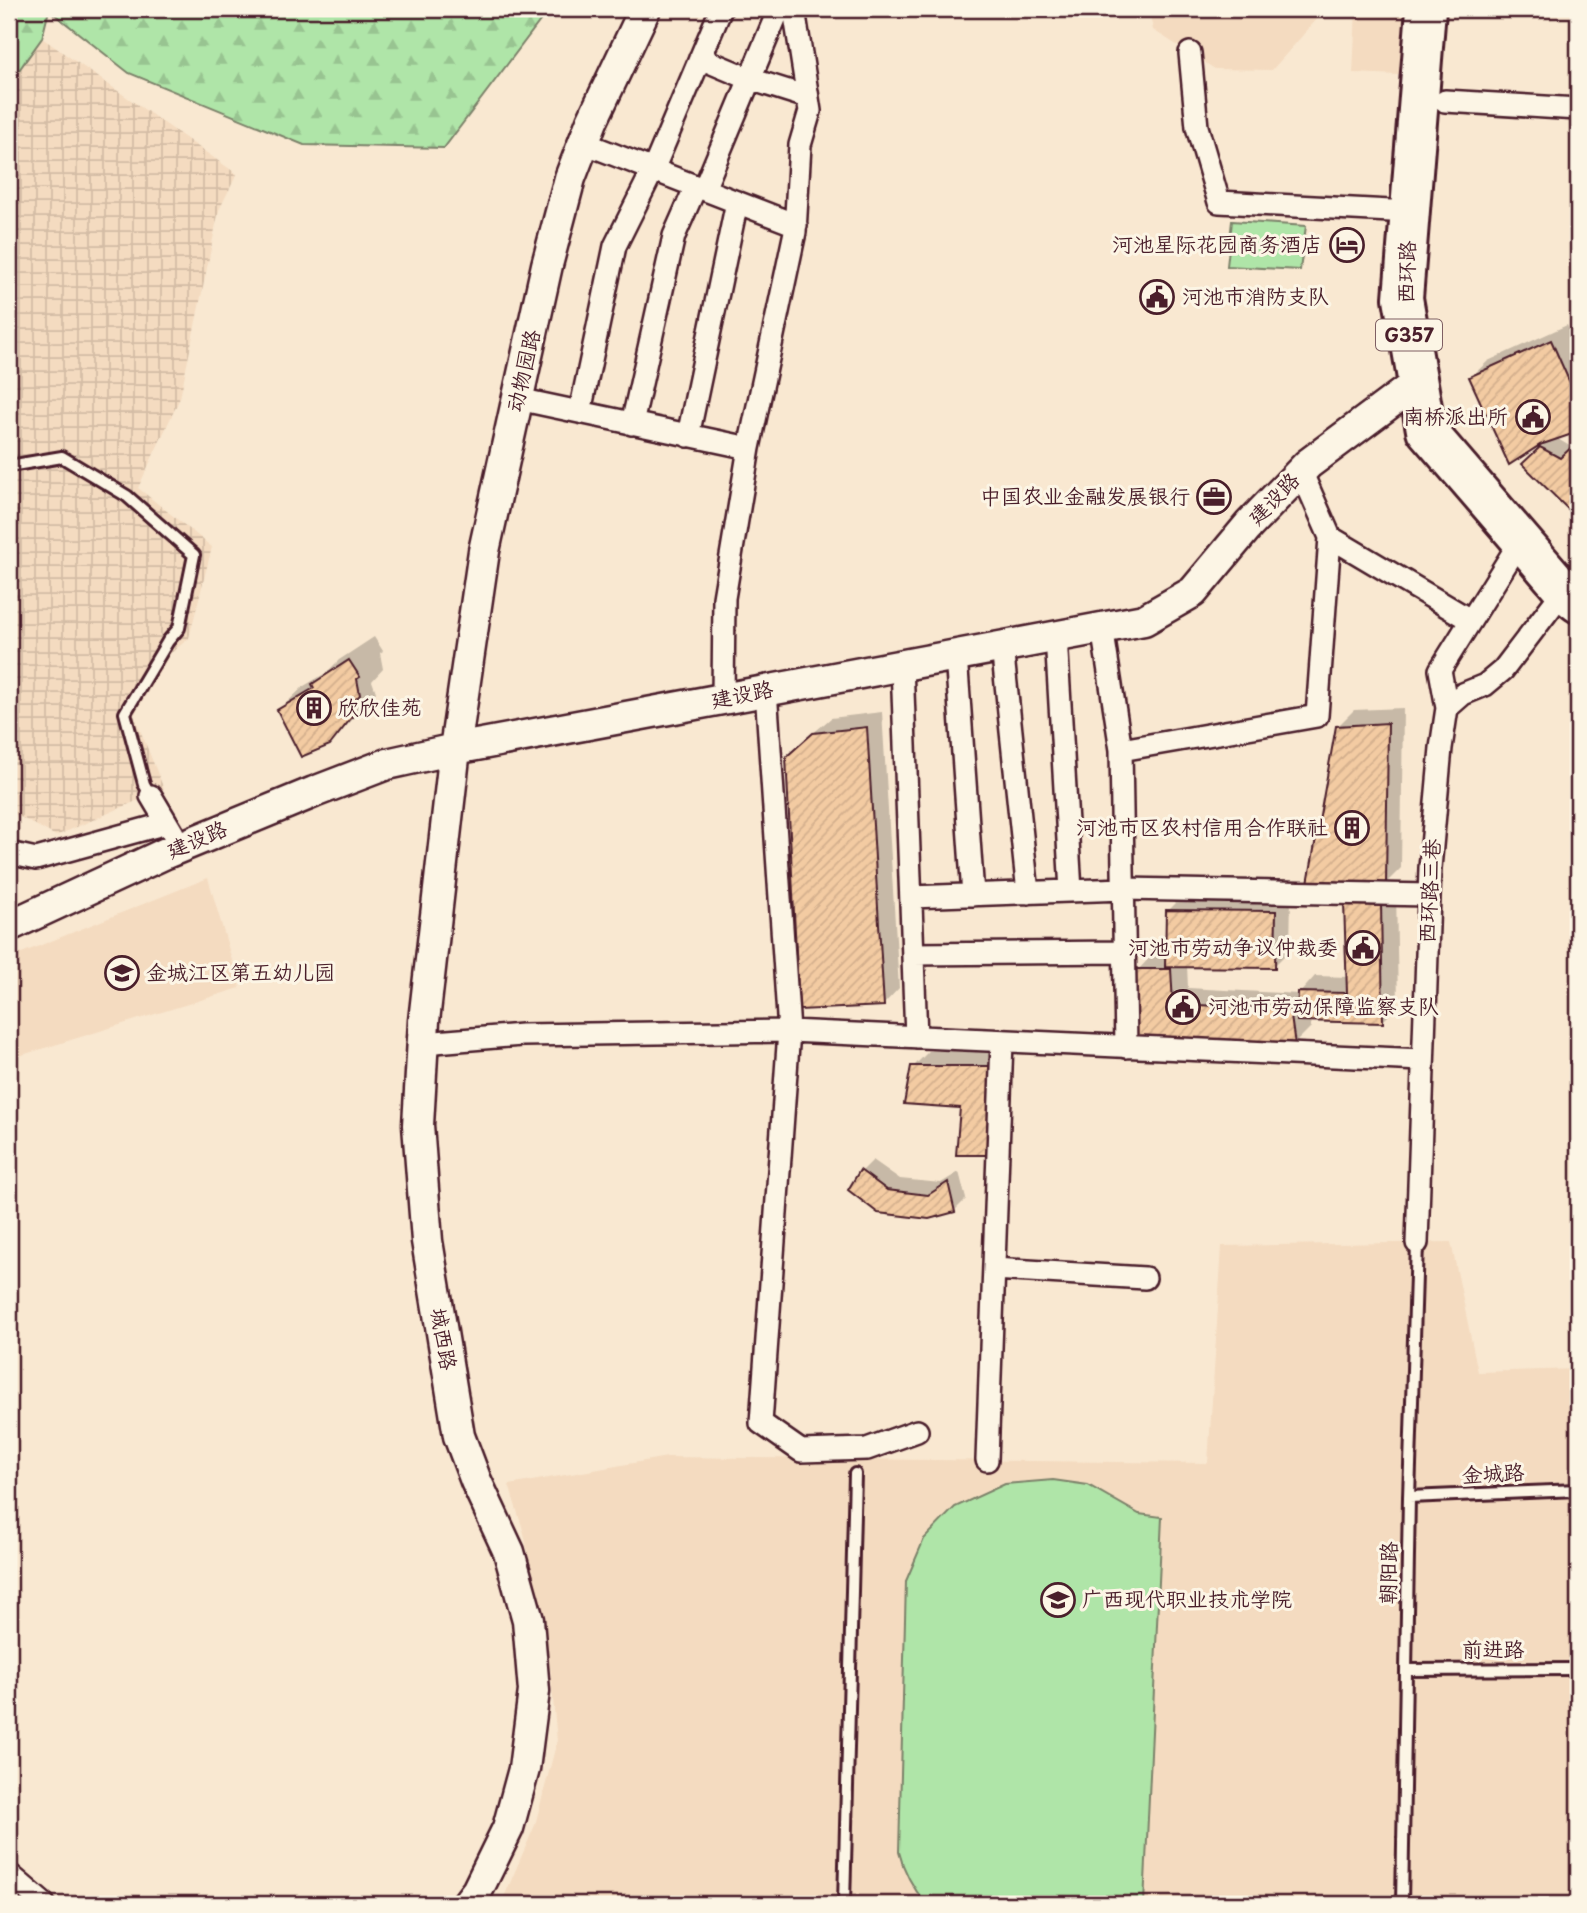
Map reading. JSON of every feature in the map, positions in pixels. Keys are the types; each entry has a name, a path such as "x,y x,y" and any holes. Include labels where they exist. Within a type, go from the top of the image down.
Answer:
{"highway":[{"name":"西环路","path":"1426,9 1403,298 1426,430 1521,540 1573,587"},
{"name":"西环路","path":"1452,9 1429,297 1450,419 1573,587"}],"street":[{"name":"动物园路","path":"455,749 484,551 563,202 584,143 645,9"},
{"path":"580,412 615,246 653,170 721,9"},
{"path":"632,424 674,236 700,188 779,9"},
{"path":"723,698 724,598 750,448 796,225 800,145 810,111 794,9"},
{"path":"1190,53 1197,127 1219,202 1410,212"},
{"path":"700,58 750,79 807,97"},
{"path":"1445,101 1578,109"},
{"path":"584,143 796,225"},
{"path":"688,436 737,202"},
{"name":"建设路","path":"9,926 174,835 387,764 1144,620 1194,592 1250,525 1301,471 1418,382"},
{"path":"518,399 750,448"},
{"path":"1121,750 1317,716 1330,537 1301,471"},
{"path":"1330,537 1471,620"},
{"name":"西环路三巷","path":"1417,1243 1429,895 1441,748 1447,708 1440,670 1521,540"},
{"path":"1447,708 1463,694 1485,685 1503,670 1573,587"},
{"path":"1102,627 1121,750 1126,1047"},
{"path":"1056,636 1071,891"},
{"path":"1002,646 1028,893"},
{"path":"956,654 973,895"},
{"path":"902,665 916,1037"},
{"path":"766,690 789,1031 761,1423 801,1451 867,1449 918,1431"},
{"name":"城西路","path":"455,749 423,1043 418,1125 427,1241 459,1436 476,1481 509,1552 528,1620 534,1691 524,1769 508,1828 477,1891 467,1904"},
{"path":"9,853 36,859 174,835 150,796"},
{"path":"911,897 1124,890 1429,895"},
{"path":"913,954 1125,952"},
{"path":"423,1043 522,1035 789,1031 1422,1060"},
{"path":"987,1460 1002,1041"},
{"path":"994,1269 1145,1278"},
{"path":"9,1874 44,1904"}],"lane":[{"path":"9,466 62,457 127,496 194,555 179,628 125,713 144,784 150,796"},
{"name":"朝阳路","path":"1402,1904 1409,1497 1417,1243"},
{"path":"844,1904 855,1474"},
{"name":"金城路","path":"1409,1497 1578,1490"},
{"name":"前进路","path":"1407,1670 1578,1670"}],"shaded area":[{"path":"1149,9 1326,9 1272,70 1215,69 1153,30"},
{"path":"1356,9 1406,9 1399,75 1353,73"},
{"path":"42,38 237,174 219,210 180,398 138,488 212,547 189,638 170,654 134,715 164,789 56,836 9,811 9,84"},
{"name":"金城江区第五幼儿园","path":"208,878 240,988 9,1059 9,958"},
{"name":"广西现代职业技术学院","path":"1451,1242 1478,1372 1578,1369 1578,1904 501,1904 535,1825 557,1741 550,1667 524,1533 509,1485 667,1457 1208,1463 1222,1246"}],"green space":[{"path":"9,9 549,9 444,148 304,145 129,73 49,10 42,38 9,84"},
{"path":"1232,221 1306,226 1300,270 1227,266"},
{"path":"1053,1480 1088,1485 1139,1514 1162,1517 1144,1904 926,1904 909,1880 899,1852 906,1581 924,1539 955,1507 1005,1484"}],"building":[{"name":"南桥派出所","path":"1551,340 1578,401 1578,432 1540,445 1509,465 1469,377"},
{"path":"1578,441 1578,519 1522,464 1540,447 1560,458"},
{"name":"欣欣佳苑","path":"349,660 360,677 357,679 360,695 348,707 352,717 330,745 301,757 277,710 314,688 312,684"},
{"name":"河池市区农村信用合作联社","path":"1388,723 1386,886 1308,883 1336,726"},
{"path":"867,727 884,1006 799,1010 786,757 813,733"},
{"name":"河池市劳动争议仲裁委","path":"1344,903 1381,903 1383,1023 1297,1021 1298,992 1347,993"},
{"path":"1166,910 1276,911 1275,968 1165,967"},
{"name":"河池市劳动保障监察支队","path":"1136,969 1171,969 1173,1004 1290,1009 1295,1045 1133,1037"},
{"path":"911,1066 996,1066 992,1155 956,1155 960,1108 904,1104"},
{"path":"860,1170 887,1190 928,1195 948,1182 955,1212 929,1219 878,1213 848,1190"}],"place":[{"name":"河池星际花园商务酒店","path":"1347,245"},
{"name":"河池市消防支队","path":"1157,297"},
{"name":"南桥派出所","path":"1533,417"},
{"name":"中国农业金融发展银行","path":"1214,497"},
{"name":"欣欣佳苑","path":"314,708"},
{"name":"河池市区农村信用合作联社","path":"1352,828"},
{"name":"河池市劳动争议仲裁委","path":"1363,948"},
{"name":"金城江区第五幼儿园","path":"122,973"},
{"name":"河池市劳动保障监察支队","path":"1183,1007"},
{"name":"广西现代职业技术学院","path":"1058,1600"}]}
